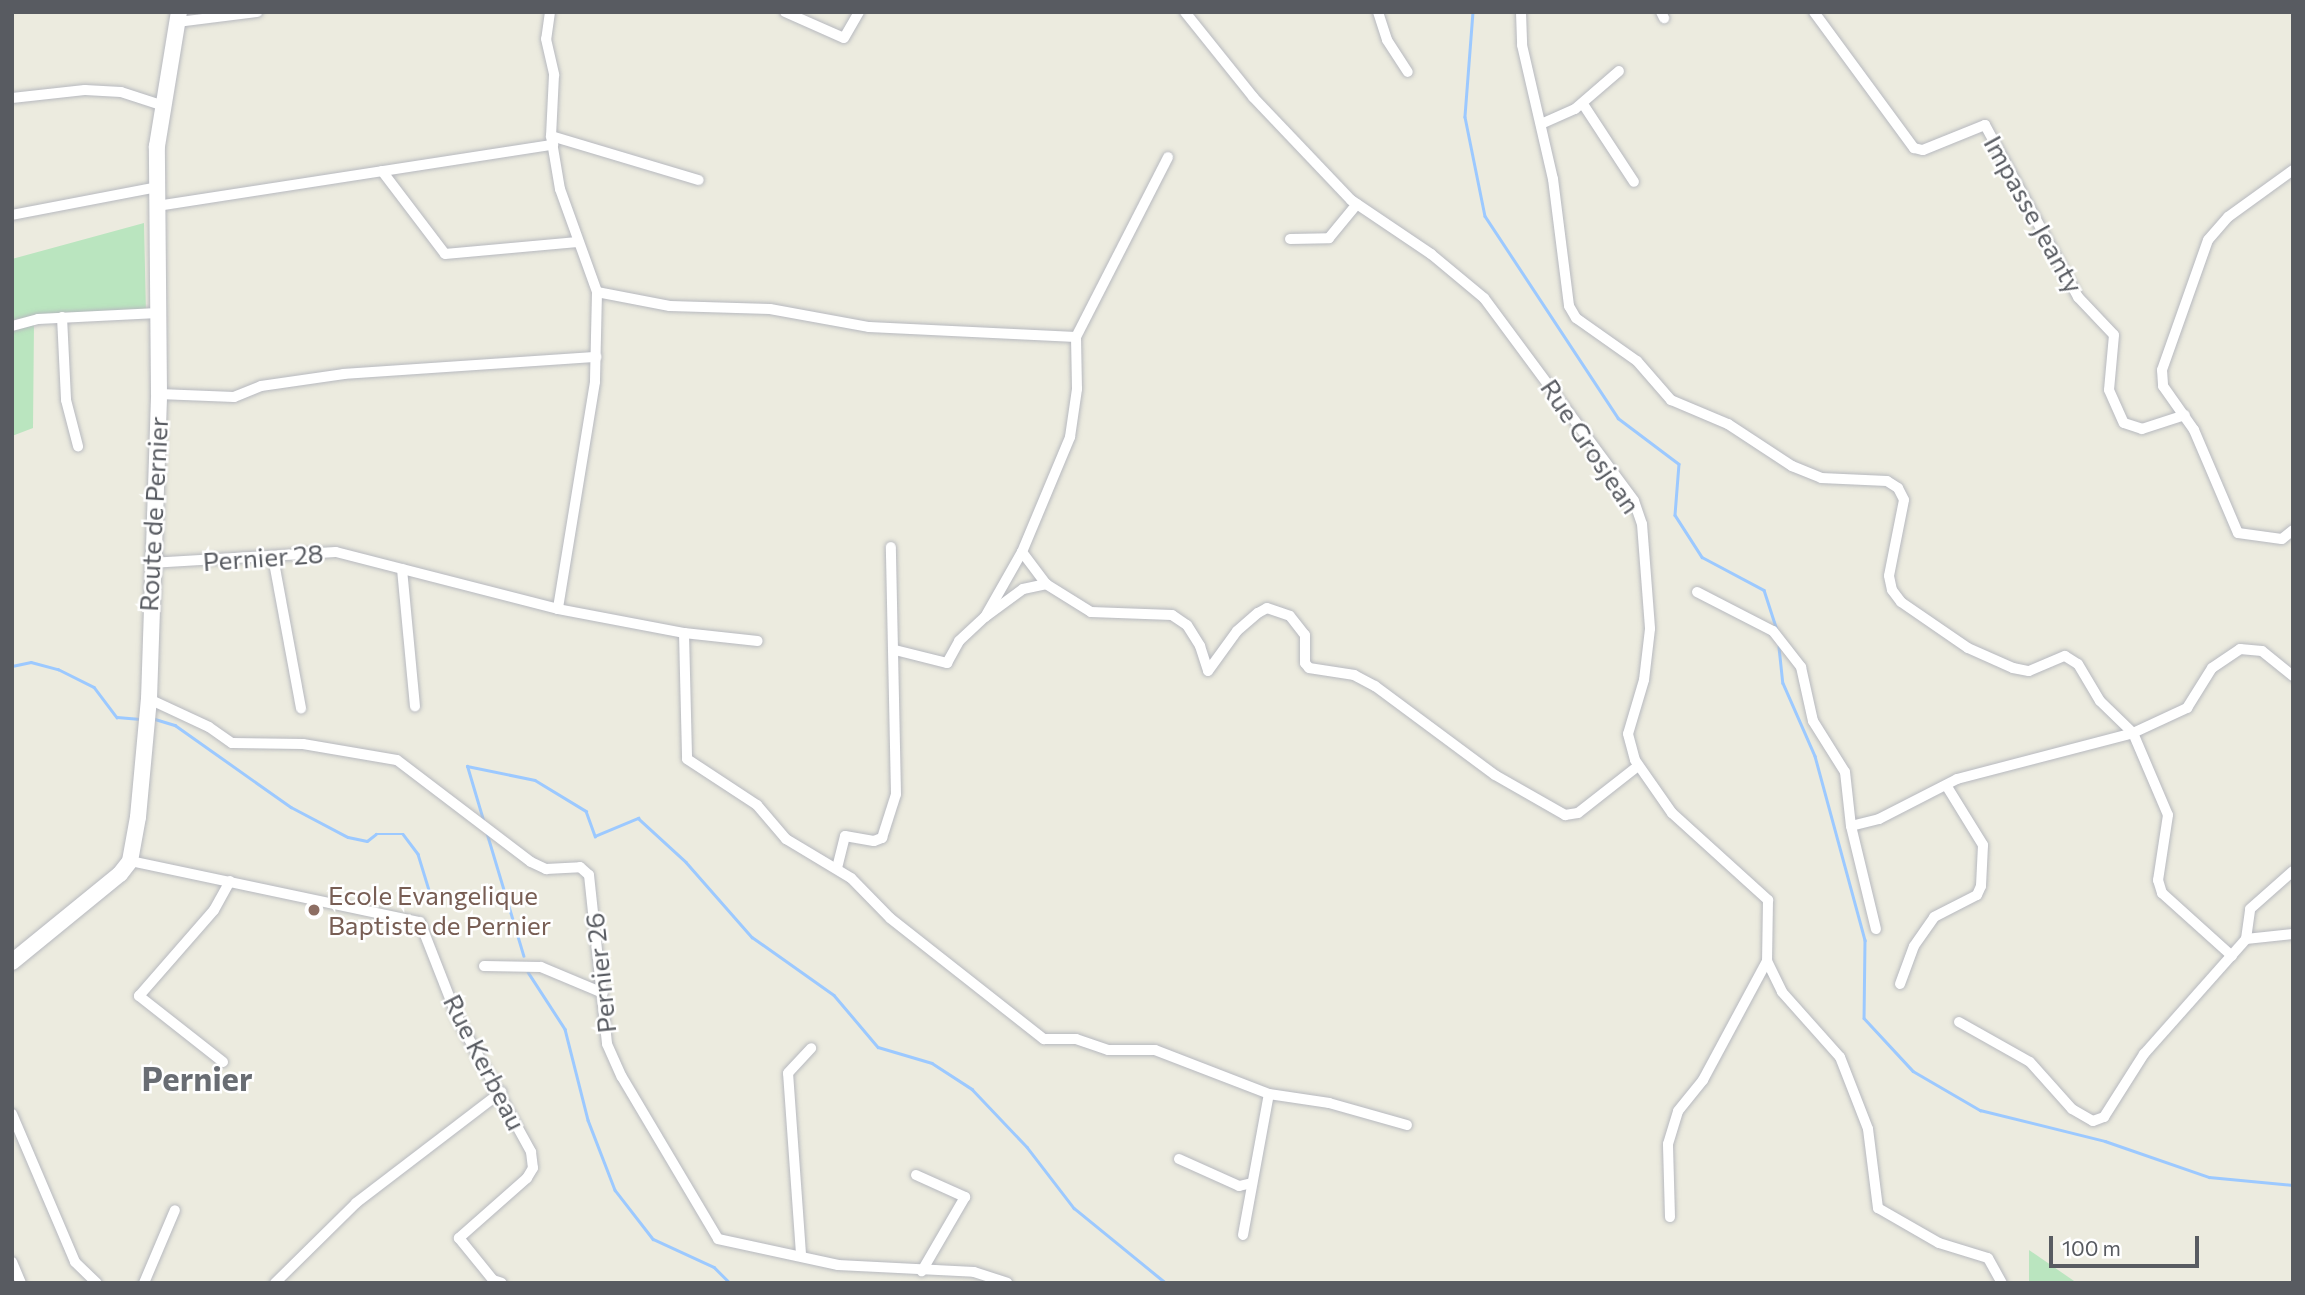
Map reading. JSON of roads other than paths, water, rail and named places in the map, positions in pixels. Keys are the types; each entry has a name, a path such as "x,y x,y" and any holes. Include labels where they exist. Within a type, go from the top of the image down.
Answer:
{"street":[{"path":"179,17 257,12"},
{"path":"550,12 546,39 554,75 552,141 560,189 597,292 596,357 558,609"},
{"path":"785,12 844,38 859,12"},
{"name":"Rue Grosjean","path":"1185,12 1253,97 1357,204 1431,254 1484,298 1634,501 1642,524 1650,629 1644,680 1628,734 1638,766 1672,813 1768,901 1767,961 1782,992 1840,1057 1868,1129 1878,1208 1938,1243 1987,1258 2002,1283"},
{"path":"1378,12 1387,40 1408,72"},
{"path":"1521,12 1522,46 1553,179 1569,306 1576,318 1637,361 1671,400 1728,425 1792,466 1821,478 1887,481 1898,488 1904,500 1889,576 1892,590 1901,602 1968,648 2013,668 2029,671 2065,656 2078,664 2101,701 2133,733 2168,815 2158,880 2162,893 2232,956"},
{"name":"Impasse Jeanty","path":"1814,12 1914,148 1923,150 1985,125 2078,297 2114,335 2109,390 2124,423 2141,429 2185,415"},
{"name":"Route de Pernier","path":"130,861 149,699 150,563 159,394 157,187 161,105 179,17"},
{"path":"1541,124 1583,104 1619,71"},
{"path":"12,98 85,90 121,92 161,105"},
{"path":"1583,104 1634,182"},
{"path":"157,205 382,171 552,141 699,180"},
{"path":"985,617 1022,552 1070,437 1076,389 1076,337 1168,157"},
{"path":"2293,170 2228,218 2204,248 2162,370 2168,398 2185,415 2238,533 2282,539 2293,530"},
{"path":"382,171 444,254 577,242"},
{"path":"12,215 157,187"},
{"path":"1290,239 1329,238 1357,204"},
{"path":"597,292 670,306 770,309 869,327 1076,337"},
{"path":"12,326 62,317 158,313"},
{"path":"62,317 66,400 78,446"},
{"path":"159,394 234,397 261,386 344,374 596,357"},
{"path":"837,869 845,835 874,841 882,838 896,794 891,547"},
{"name":"Pernier 28","path":"150,563 336,552 558,609 684,633 758,641"},
{"path":"1022,552 1046,584 1091,612 1171,615 1187,625 1200,646 1208,671 1237,631 1258,613 1267,608 1290,616 1305,635 1305,663 1310,668 1354,675 1375,686 1494,775 1565,815 1578,813 1638,766"},
{"path":"273,557 302,708"},
{"path":"402,569 415,706"},
{"path":"895,650 947,663 959,641 985,617 1023,589 1046,584"},
{"path":"1697,592 1773,631 1801,667 1813,721 1845,772 1851,826 1876,929"},
{"path":"684,633 687,759 757,805 786,839 806,854 837,869 909,934 1044,1039 1076,1039 1108,1049 1155,1050 1269,1094 1329,1103 1407,1125"},
{"path":"1851,826 1879,819 1946,785 2133,733 2187,708 2212,668 2240,649 2262,650 2293,676"},
{"name":"Pernier 26","path":"149,699 209,727 232,743 303,744 397,760 501,839 546,869 580,867 589,875 607,1044 622,1077 718,1239 727,1244 801,1254 838,1265 922,1272 974,1272 1007,1283"},
{"path":"1900,984 1914,946 1934,917 1976,895 1981,886 1983,845 1946,785"},
{"path":"12,962 107,887 130,861"},
{"name":"Rue Kerbeau","path":"130,861 420,922 458,1019 501,1091 531,1152 533,1168 459,1238 494,1280 502,1283"},
{"path":"1959,1022 2030,1062 2072,1109 2093,1121 2104,1117 2144,1054 2246,939 2250,909 2293,871"},
{"path":"223,1062 139,996 214,909 230,881"},
{"path":"2246,939 2293,934"},
{"path":"1671,1217 1668,1144 1678,1111 1703,1080 1767,961"},
{"path":"484,966 534,966 603,993"},
{"path":"801,1254 788,1073 811,1048"},
{"path":"275,1283 356,1203 501,1091"},
{"path":"1242,1235 1269,1094"},
{"path":"12,1114 75,1262 97,1283"},
{"path":"1179,1159 1239,1186 1252,1184"},
{"path":"916,1175 965,1197 922,1272"},
{"path":"144,1283 175,1210"},
{"path":"14,1267 21,1283"}],"waterway":[{"path":"1473,12 1465,117 1485,216 1618,418 1679,464 1675,515 1702,557 1764,590 1777,630"},
{"path":"1779,647 1783,683 1815,756 1865,940 1864,1018 1913,1071 1980,1110 2105,1141 2209,1177 2293,1185"},
{"path":"12,666 31,662 58,669 94,687 117,717 140,719"},
{"path":"155,719 175,725 291,807 348,837 367,841 376,834 403,834 418,854 429,890"},
{"path":"483,820 467,766 535,780 586,811 595,836 638,818 686,862 752,937 834,995 878,1047 932,1063 972,1089 1027,1147 1074,1208 1166,1283"},
{"path":"487,833 524,956"},
{"path":"528,972 565,1029 588,1120 615,1190 653,1239 714,1267 730,1283"}],"place":[{"name":"Ecole Evangelique Baptiste de Pernier","path":"314,910"}],"district":[{"name":"Pernier","path":"197,1078"}]}
